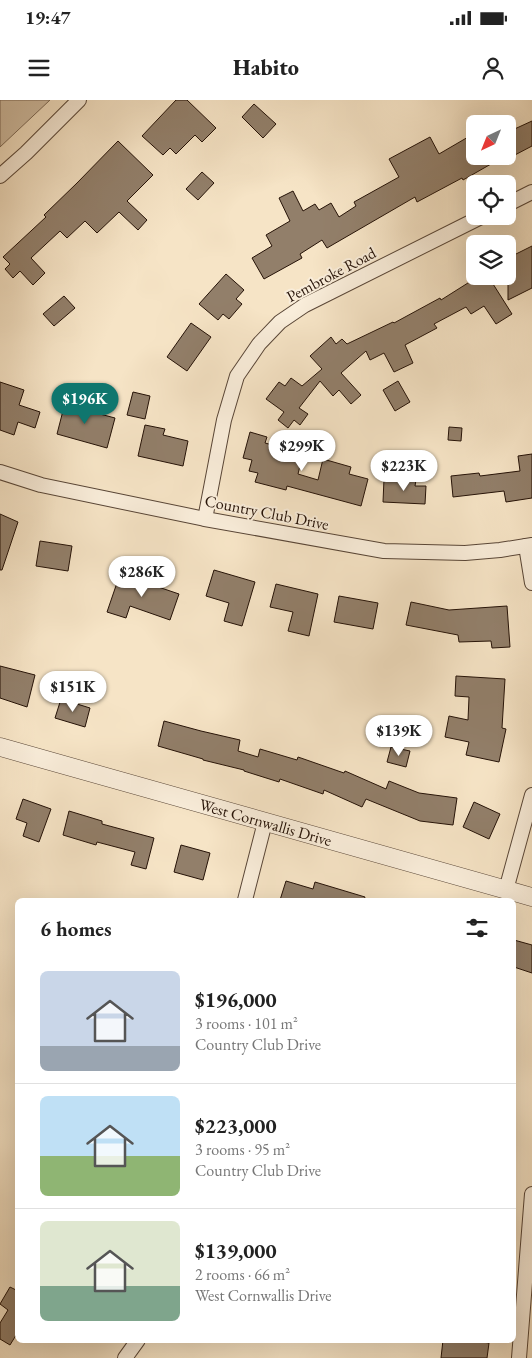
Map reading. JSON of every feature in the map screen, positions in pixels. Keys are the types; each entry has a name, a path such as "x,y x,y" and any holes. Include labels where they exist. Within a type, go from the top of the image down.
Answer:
{"street":[{"path":"0,176 79,100"},
{"path":"516,200 532,192"},
{"name":"Pembroke Road","path":"205,518 224,420 237,376 280,322 305,306 466,225"},
{"name":"Country Club Drive","path":"0,472 41,485 384,551 465,553 529,545"},
{"path":"529,545 532,583"},
{"name":"West Cornwallis Drive","path":"0,747 532,897"},
{"path":"506,890 532,795"},
{"path":"246,898 265,822"},
{"path":"519,1358 532,1194"},
{"path":"125,1358 130,1354 136,1343"}],"shaded area":[{"path":"0,100 50,100 0,147"}],"building":[{"path":"176,100 187,100 216,128 202,142 195,135 176,154 170,148 163,155 142,136"},
{"path":"254,104 276,124 263,138 242,117"},
{"path":"532,121 532,146 516,154 516,128"},
{"path":"430,137 439,154 466,138 466,165 489,165 472,175 466,175 466,178 463,180 462,178 417,202 415,197 327,248 322,240 300,254 302,258 264,279 252,258 272,246 266,235 290,221 279,198 293,191 303,211 315,204 319,210 331,203 339,217 356,206 354,202 399,177 389,159"},
{"path":"118,141 153,175 127,201 147,220 138,230 119,212 97,233 85,221 67,238 60,231 31,258 45,273 33,285 20,271 13,278 5,269 10,264 3,257 46,217 44,215"},
{"path":"202,172 214,183 198,200 186,189"},
{"path":"532,246 532,288 508,300 508,285 516,285 516,254"},
{"path":"226,274 244,290 236,299 242,304 229,319 223,314 218,320 199,304"},
{"path":"466,284 494,285 512,314 496,324 484,306 471,314 466,307 434,324 437,328 405,345 413,363 394,372 384,353 370,360 366,351 341,373 361,395 351,404 339,390 333,396 320,381 299,408 308,414 300,425 294,420 288,428 278,420 284,412 266,399 279,382 285,386 291,378 302,386 322,369 310,356 331,337 336,344 342,339 347,344 394,323 440,298 441,300"},
{"path":"64,296 75,308 54,326 43,314"},
{"path":"191,323 211,337 187,371 167,357"},
{"path":"398,381 410,402 395,411 383,390"},
{"path":"0,382 24,390 19,405 40,412 35,428 18,422 14,435 0,430"},
{"path":"133,392 150,396 145,419 127,415"},
{"path":"66,399 83,404 81,409 115,418 107,448 57,434"},
{"path":"145,425 165,429 163,435 188,441 183,466 138,456"},
{"path":"449,427 462,428 461,441 448,440"},
{"path":"250,432 267,437 265,443 303,453 298,474 318,480 323,459 351,467 349,474 368,479 361,506 287,486 286,490 255,482 258,473 249,471 252,460 243,458"},
{"path":"532,454 532,498 506,502 504,491 453,497 451,476 479,473 480,476 520,471 518,456"},
{"path":"384,479 416,480 415,486 426,486 425,504 383,502"},
{"path":"0,514 18,522 2,570 0,570"},
{"path":"40,541 72,546 68,571 36,566"},
{"path":"214,570 255,582 242,626 224,621 229,603 206,596"},
{"path":"120,574 179,594 170,620 130,606 126,618 107,612"},
{"path":"276,584 318,594 309,636 288,631 293,612 270,607"},
{"path":"339,596 378,603 373,629 334,622"},
{"path":"411,602 449,610 507,606 510,647 492,648 491,641 459,642 458,635 406,625"},
{"path":"0,666 35,675 27,707 0,698"},
{"path":"456,676 505,679 502,728 506,729 499,762 466,755 469,742 445,737 449,716 468,720 469,697 455,696"},
{"path":"61,699 90,708 85,727 55,718"},
{"path":"164,721 240,740 238,751 258,757 260,749 297,760 298,757 344,773 345,771 386,789 389,781 419,793 457,798 453,825 420,821 366,799 362,807 324,790 323,794 280,779 279,782 244,770 158,746"},
{"path":"391,747 410,751 406,767 387,762"},
{"path":"23,799 51,809 39,842 23,836 27,823 16,819"},
{"path":"474,802 500,814 489,839 463,827"},
{"path":"69,811 102,821 102,824 154,838 146,869 131,865 135,852 97,842 96,845 63,835"},
{"path":"181,845 210,853 203,880 174,872"},
{"path":"286,881 313,889 315,882 365,897 365,898 281,898"},
{"path":"516,941 532,945 532,973 516,968"},
{"path":"10,1287 15,1290 15,1337 10,1345 0,1339 0,1323 8,1310 0,1304"},
{"path":"443,1343 489,1343 487,1358 441,1358"}]}
